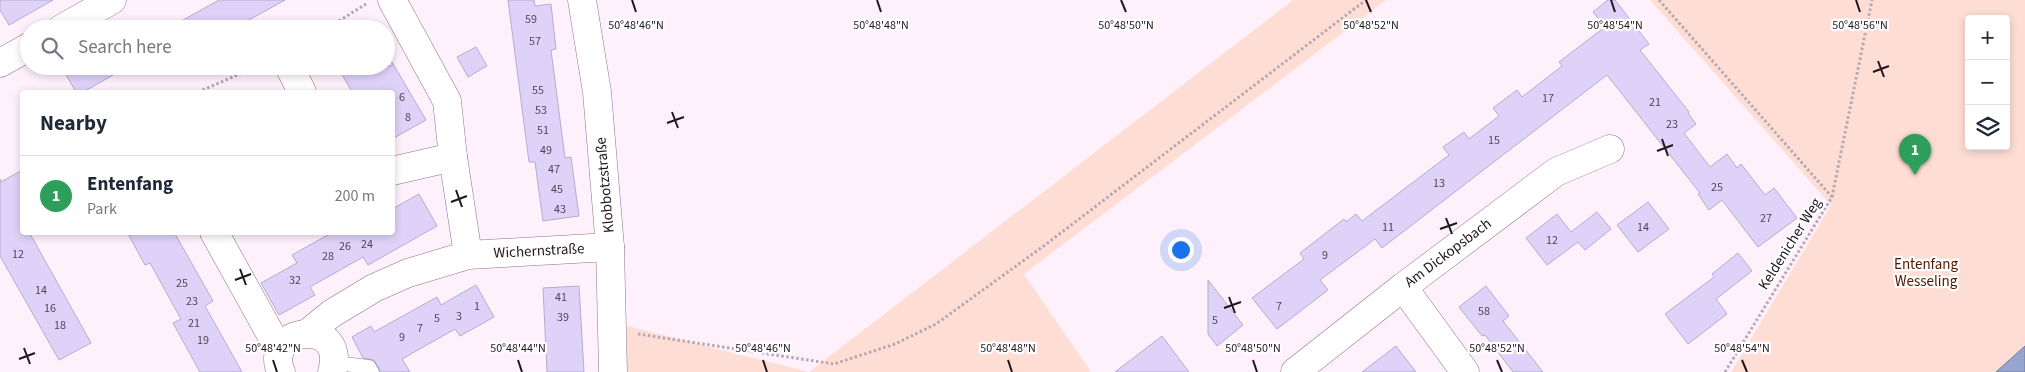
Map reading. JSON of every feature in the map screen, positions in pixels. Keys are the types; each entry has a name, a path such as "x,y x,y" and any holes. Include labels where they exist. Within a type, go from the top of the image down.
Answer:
{"street":[{"path":"77,20 112,0"},
{"path":"392,0 447,101 453,157 468,255"},
{"name":"Klobbotzstraße","path":"582,0 597,92 610,247 612,372"},
{"path":"0,63 20,52"},
{"path":"294,75 301,90"},
{"name":"Am Dickopsbach","path":"1295,372 1403,287 1556,172 1610,149"},
{"path":"395,170 453,157"},
{"name":"Wichernstraße","path":"216,235 281,362"},
{"name":"Wichernstraße","path":"281,362 284,344 291,337 308,333 331,314 374,288 408,273 468,255 610,247"},
{"path":"1403,287 1465,372"},
{"path":"308,333 324,339 334,354 334,368"}],"lane":[{"path":"334,368 369,366 372,372"}],"path":[{"path":"341,20 373,0"},
{"path":"612,331 834,364 895,344 936,324 1045,245 1366,0"},
{"path":"1659,0 1832,197"},
{"name":"Keldenicher Weg","path":"1725,372 1832,197 1872,0"},
{"path":"203,90 237,75"}],"green space":[{"path":"1293,0 1386,0 1024,274 1091,372 809,372"},
{"name":"Entenfang Wesseling","path":"1650,0 2025,0 2025,372 1731,372 1831,205"},
{"path":"627,326 809,372 627,372"}],"water":[{"path":"2025,346 2025,372 1996,372"}],"building":[{"path":"0,0 53,0 9,25 0,10"},
{"path":"219,0 285,0 249,20 183,20"},
{"path":"508,0 534,0 535,6 551,4 556,49 551,50 565,158 571,157 579,216 543,221 535,162 529,162"},
{"path":"1608,0 1615,0 1649,44 1640,50 1689,112 1696,124 1684,133 1710,167 1727,154 1737,168 1741,164 1765,195 1774,188 1797,218 1758,247 1722,200 1709,210 1698,194 1700,193 1607,75 1382,248 1375,239 1320,280 1328,290 1277,329 1252,298 1304,259 1300,253 1344,219 1346,222 1356,214 1362,221 1449,155 1443,147 1464,132 1469,139 1499,116 1493,108 1517,90 1522,97 1562,66 1559,62 1605,27 1593,12"},
{"path":"476,47 487,66 468,77 457,57"},
{"path":"395,67 426,120 395,137 395,90 351,90 342,75 395,75"},
{"path":"66,75 113,75 87,90 75,90"},
{"path":"20,171 20,235 31,235 91,343 59,360 0,256 0,179 1,182"},
{"path":"419,194 437,226 368,265 363,257 310,287 315,295 279,315 261,283 297,263 292,255 328,235 395,235 395,207"},
{"path":"1648,202 1669,229 1638,252 1617,225"},
{"path":"1597,212 1611,229 1585,250 1578,242 1547,265 1526,238 1557,214 1571,232"},
{"path":"129,235 176,235 213,301 205,306 242,372 200,372 173,323 181,319 150,263 145,265"},
{"path":"1738,253 1752,271 1716,299 1727,314 1688,344 1665,314 1714,277 1712,274"},
{"path":"1208,280 1243,325 1217,346 1208,334"},
{"path":"476,285 494,317 460,336 455,329 402,359 410,372 381,372 374,360 363,358 352,337 371,326 374,332 437,297 441,305"},
{"path":"579,286 584,372 547,372 543,288"},
{"path":"1486,286 1509,316 1503,321 1543,372 1513,372 1485,335 1482,336 1459,307"},
{"path":"1162,336 1189,372 1115,372"},
{"path":"1396,346 1416,372 1362,372"}],"place":[{"name":"Entenfang","path":"1915,175"}]}
